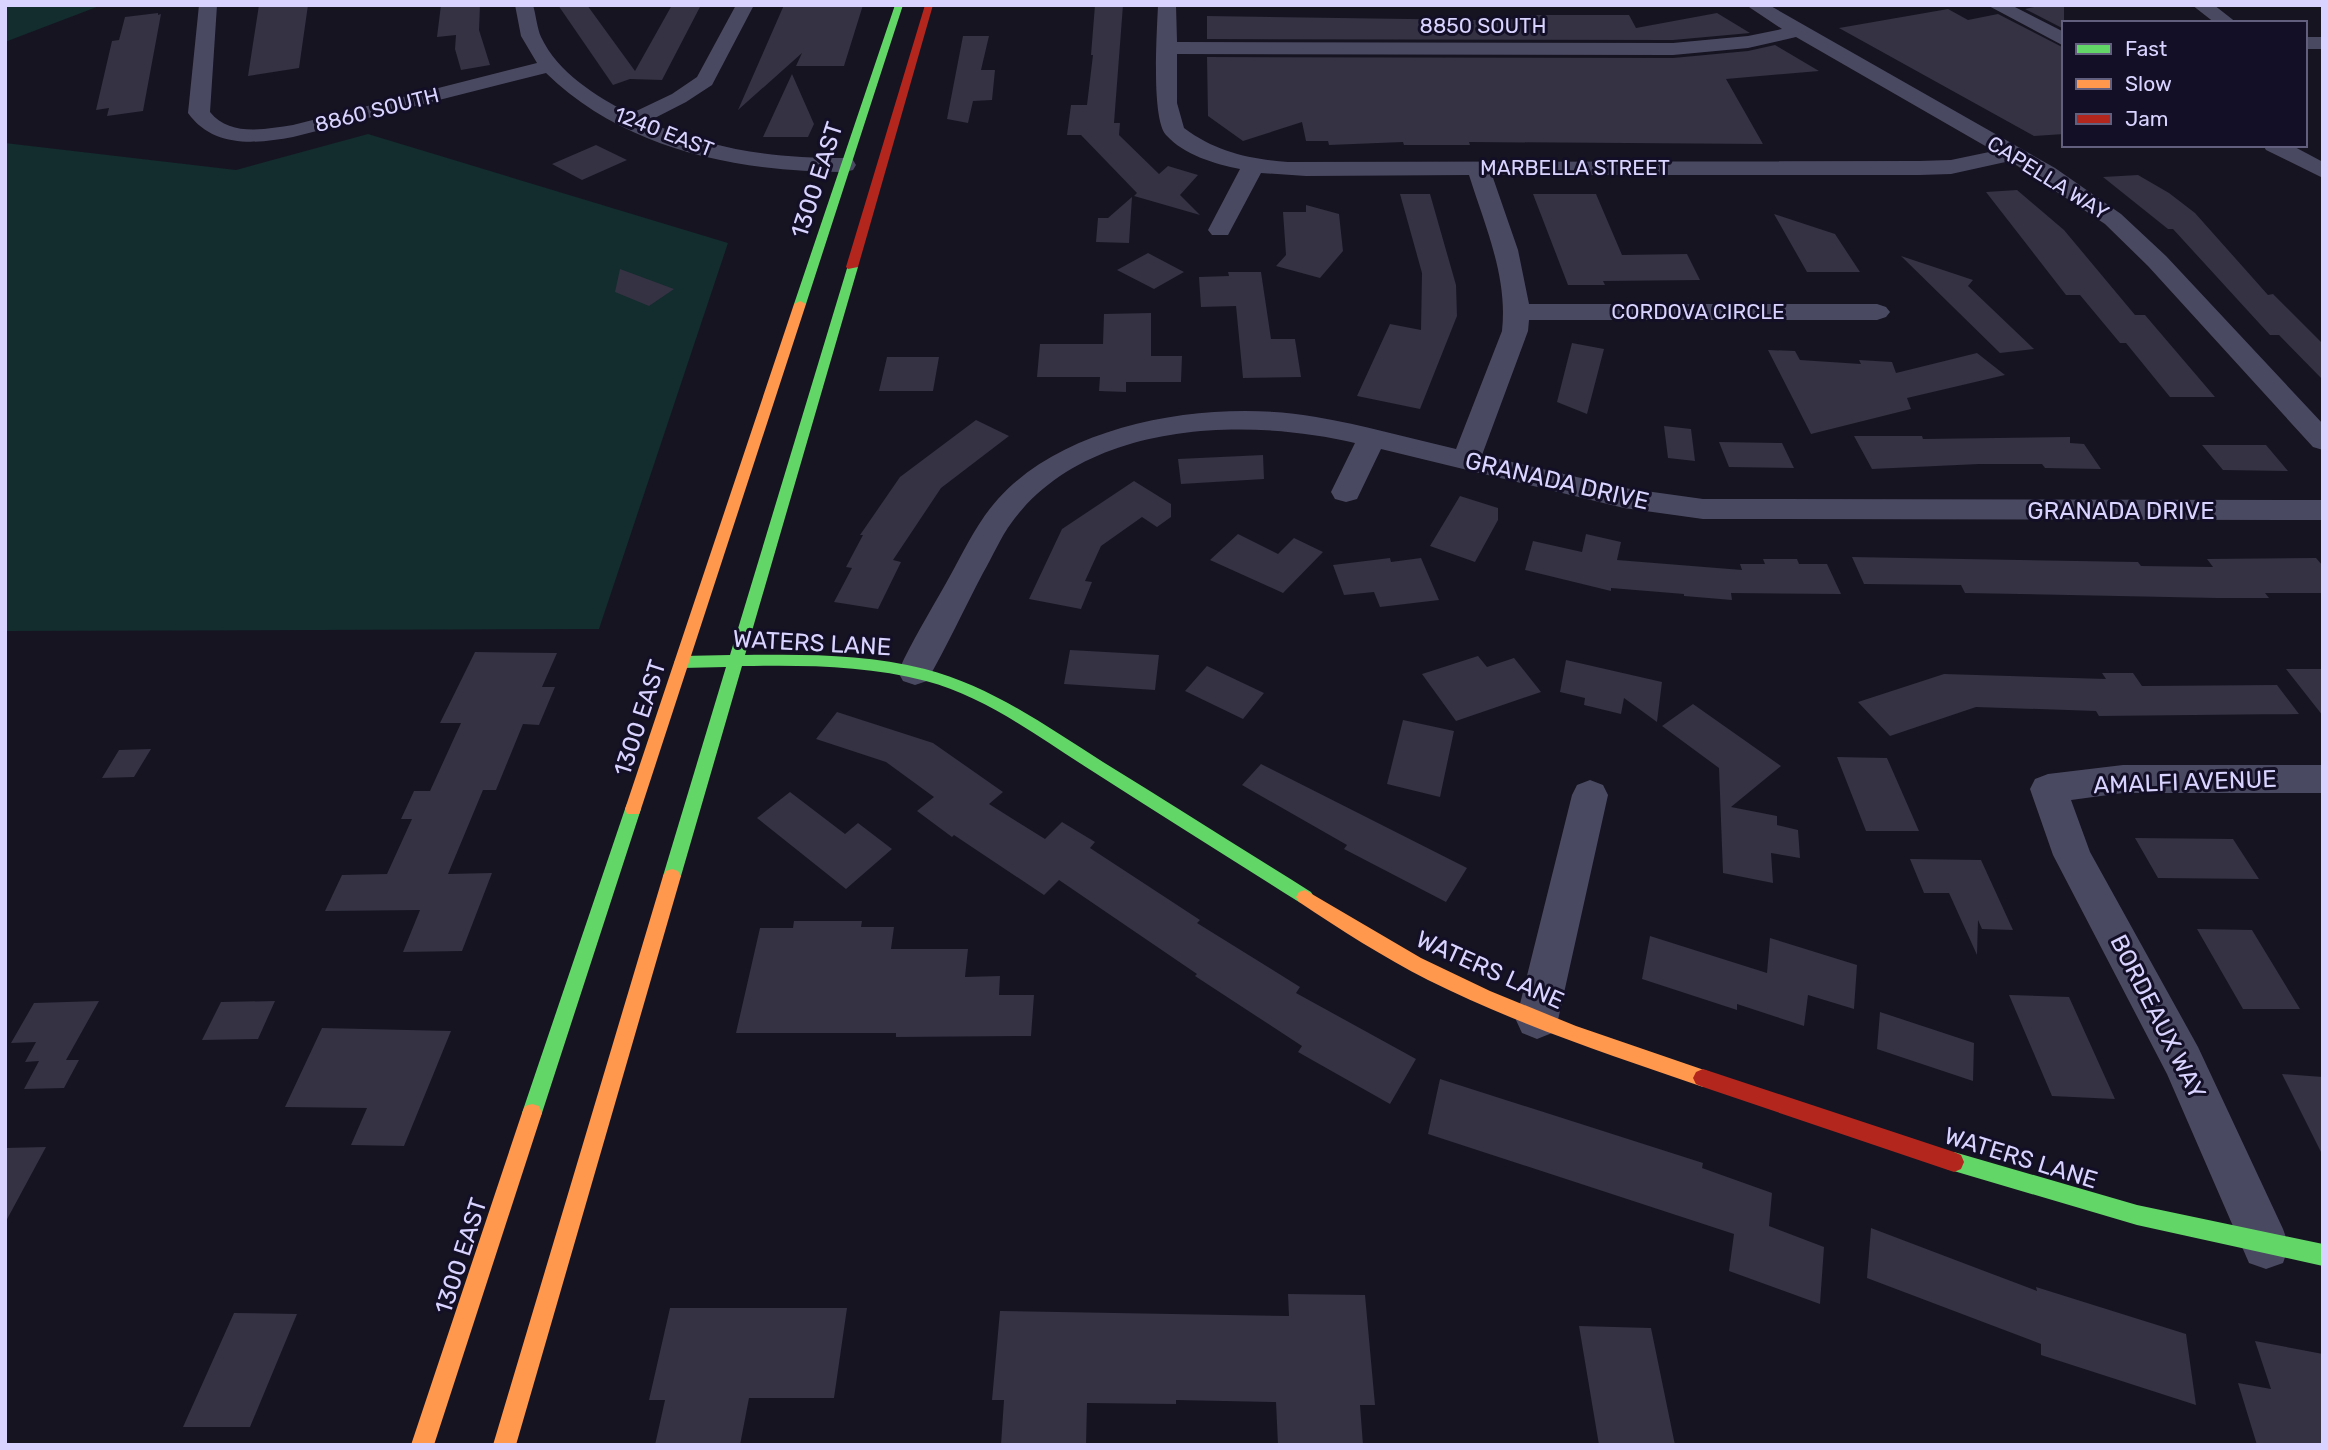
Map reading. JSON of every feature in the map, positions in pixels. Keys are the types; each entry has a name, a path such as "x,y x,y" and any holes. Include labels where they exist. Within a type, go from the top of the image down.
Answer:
{"main road":[{"name":"1300 EAST","path":"422,1445 899,5"},
{"path":"504,1445 929,5"},
{"name":"WATERS LANE","path":"682,662 855,664 915,672 952,683 996,703 1379,944 1453,983 1537,1020 1971,1168 2148,1219 2266,1246 2323,1255"}],"street":[{"name":"8860 SOUTH","path":"208,5 199,113 205,123 229,134 270,135 549,66"},
{"name":"1240 EAST","path":"524,5 531,40 549,66 597,104 630,122 695,147 734,158 776,164 845,165"},
{"path":"630,122 679,98 705,80 745,5"},
{"path":"1167,5 1167,48"},
{"name":"CAPELLA WAY","path":"1755,5 2086,198 2138,241 2323,442"},
{"path":"1996,5 2062,39"},
{"path":"2201,5 2225,21"},
{"name":"8850 SOUTH","path":"1167,48 1673,49 1736,44 1797,31"},
{"name":"MARBELLA STREET","path":"1167,48 1167,103 1174,131 1207,153 1253,166 1306,169 1919,168 1951,167 2013,154"},
{"path":"2278,147 2323,171"},
{"path":"1220,230 1253,166"},
{"path":"1466,460 1515,331 1519,312 1513,281 1478,168"},
{"name":"CORDOVA CIRCLE","path":"1519,312 1877,312"},
{"name":"GRANADA DRIVE","path":"915,672 993,526 1016,499 1081,454 1120,438 1166,426 1214,419 1264,419 1315,425 1625,498 1703,509 2323,510"},
{"path":"1346,492 1372,438"},
{"name":"AMALFI AVENUE","path":"2048,789 2123,779 2323,779"},
{"name":"BORDEAUX WAY","path":"2048,789 2072,855 2183,1061 2266,1246"},
{"path":"1537,1020 1590,795"}],"green space":[{"path":"5,5 102,5 5,42"},
{"path":"368,134 728,243 599,629 5,631 5,143 236,170"}],"building":[{"path":"259,5 308,5 299,68 248,76"},
{"path":"441,5 480,5 479,30 490,65 461,70 455,49 456,35 437,37"},
{"path":"558,5 587,5 635,71 672,5 701,5 662,80 630,79 613,85"},
{"path":"784,5 863,5 844,66 796,66 802,53 738,110"},
{"path":"1095,5 1123,5 1114,123 1120,123 1119,135 1159,174 1168,166 1198,175 1180,195 1200,215 1134,196 1137,193 1081,135 1067,135 1071,105 1087,105"},
{"path":"2064,5 2062,28 2025,9"},
{"path":"1948,9 1968,20 1998,14 2062,47 2062,134 2034,136 1839,28"},
{"path":"1717,13 1750,33 1673,40 1207,39 1207,16 1478,20 1532,19 1530,15 1629,15 1636,28"},
{"path":"161,14 143,111 107,116 109,108 96,110 112,41 119,40 125,17"},
{"path":"963,36 989,36 981,70 995,70 992,100 973,101 968,123 947,119"},
{"path":"1775,45 1819,71 1726,79 1763,144 1469,142 1470,145 1404,145 1403,142 1329,145 1328,141 1306,141 1302,122 1243,141 1208,116 1207,57 1673,58 1748,51"},
{"path":"792,74 814,124 808,137 763,137"},
{"path":"596,145 627,160 582,180 552,164"},
{"path":"2138,175 2169,193 2195,213 2268,295 2273,294 2323,344 2323,380 2279,335 2270,335 2173,229 2168,229 2103,177"},
{"path":"2017,190 2064,230 2135,315 2145,315 2215,397 2170,397 2126,343 2120,343 2080,295 2066,295 1986,192"},
{"path":"1400,194 1430,194 1456,285 1457,316 1420,409 1357,396 1390,324 1421,330 1422,273"},
{"path":"1533,194 1596,194 1622,255 1687,254 1700,280 1603,281 1605,285 1568,285"},
{"path":"1132,197 1129,243 1096,242 1098,218 1108,218"},
{"path":"1306,205 1339,214 1343,251 1320,278 1276,266 1286,255 1283,212 1306,212"},
{"path":"1774,214 1835,234 1860,272 1807,272"},
{"path":"1148,253 1184,272 1154,289 1117,270"},
{"path":"1901,256 1973,280 1968,286 2034,349 2000,353"},
{"path":"620,269 674,289 649,306 615,292"},
{"path":"1228,272 1261,272 1271,339 1295,339 1301,377 1243,378 1236,306 1201,307 1199,277 1229,276"},
{"path":"1151,313 1151,356 1182,356 1181,382 1126,382 1126,392 1099,391 1100,377 1037,377 1040,344 1103,344 1104,314"},
{"path":"1572,343 1604,349 1587,414 1557,402"},
{"path":"1768,350 1795,351 1800,360 1861,364 1859,360 1892,362 1896,373 1977,353 2005,375 1907,398 1911,409 1811,434"},
{"path":"887,357 939,357 933,391 879,391"},
{"path":"976,420 1009,436 941,488 893,560 901,562 878,609 834,602 852,568 846,567 863,535 860,535 900,477"},
{"path":"1664,426 1691,429 1695,461 1668,458"},
{"path":"1854,436 1922,436 1923,439 2070,437 2070,443 2084,444 2101,469 2045,468 2042,464 1979,464 1872,469"},
{"path":"1719,442 1782,443 1794,468 1729,467"},
{"path":"2202,445 2266,445 2288,471 2223,470"},
{"path":"1263,455 1264,479 1181,484 1178,459"},
{"path":"1134,481 1171,504 1171,517 1157,527 1142,517 1101,546 1085,581 1092,582 1081,609 1029,599 1062,529"},
{"path":"1460,496 1498,508 1498,520 1475,562 1430,546"},
{"path":"1238,534 1278,554 1294,538 1323,552 1283,593 1210,560"},
{"path":"1586,534 1621,542 1617,560 1742,570 1740,564 1765,564 1763,559 1797,559 1799,564 1827,564 1841,594 1731,593 1732,600 1611,588 1611,591 1525,570 1533,541 1582,552"},
{"path":"1852,557 2138,562 2141,566 2213,567 2207,559 2316,558 2323,566 2323,593 2265,593 2269,598 2217,598 1965,593 1961,585 1864,584"},
{"path":"1390,558 1391,562 1421,558 1439,600 1380,607 1374,592 1344,595 1333,565"},
{"path":"1070,650 1159,655 1155,690 1064,684"},
{"path":"475,652 557,653 542,687 555,687 539,725 523,724 496,790 483,790 448,874 492,873 462,951 403,952 420,910 325,911 342,875 387,874 412,819 401,819 414,791 430,791 461,723 440,723"},
{"path":"1478,656 1487,667 1514,658 1541,692 1456,721 1422,674"},
{"path":"1566,660 1662,682 1657,722 1624,698 1621,714 1584,705 1585,698 1560,692"},
{"path":"1207,666 1264,693 1243,719 1185,691"},
{"path":"2286,669 2323,669 2323,716"},
{"path":"2102,673 2133,673 2142,686 2277,685 2299,714 2099,716 2096,711 1976,707 1890,736 1858,702 1944,674 2106,679"},
{"path":"1693,704 1781,766 1731,807 1777,816 1777,825 1798,830 1800,858 1771,853 1773,883 1723,873 1719,768 1662,726"},
{"path":"837,712 933,743 1003,792 989,804 1045,839 1062,822 1095,842 1090,848 1200,920 1197,923 1300,987 1296,993 1416,1059 1390,1104 1298,1052 1302,1046 1195,976 1197,974 1059,880 1044,895 954,835 952,837 917,811 934,797 886,762 816,739"},
{"path":"1403,720 1454,731 1440,797 1387,784"},
{"path":"151,749 134,777 102,778 119,750"},
{"path":"1837,757 1887,758 1919,831 1866,831"},
{"path":"1261,764 1467,868 1446,902 1344,849 1347,845 1242,785"},
{"path":"790,792 845,834 858,823 892,849 846,889 757,818"},
{"path":"2135,838 2233,839 2259,879 2158,878"},
{"path":"1910,859 1981,860 2013,930 1982,929 1978,920 1977,955 1949,893 1924,893"},
{"path":"794,921 862,921 861,927 894,927 891,949 968,949 965,977 1000,976 999,995 1034,995 1031,1036 896,1037 896,1033 736,1033 760,928 793,928"},
{"path":"2197,929 2252,930 2300,1009 2243,1009"},
{"path":"1650,936 1767,973 1770,938 1857,965 1854,1009 1808,995 1804,1026 1737,1004 1737,1010 1642,979"},
{"path":"2009,995 2069,997 2115,1099 2052,1096"},
{"path":"99,1001 66,1060 79,1060 64,1088 24,1089 39,1061 25,1062 36,1042 11,1043 34,1003"},
{"path":"275,1001 258,1039 202,1040 221,1002"},
{"path":"1880,1012 1974,1043 1973,1081 1877,1049"},
{"path":"322,1028 451,1031 404,1146 351,1145 367,1108 285,1107"},
{"path":"2282,1074 2323,1077 2323,1156"},
{"path":"1440,1079 1703,1163 1702,1168 1772,1193 1769,1226 1824,1247 1820,1304 1729,1271 1734,1234 1428,1134"},
{"path":"46,1147 5,1223 5,1148"},
{"path":"1871,1228 2037,1291 2036,1287 2186,1334 2196,1405 2041,1355 2041,1344 1867,1278"},
{"path":"1288,1294 1365,1295 1375,1405 1360,1405 1363,1445 1278,1445 1276,1402 1176,1400 1176,1404 1087,1403 1086,1445 1001,1445 1004,1400 992,1400 1000,1311 1289,1316"},
{"path":"670,1308 847,1308 834,1398 749,1398 740,1445 655,1445 665,1400 649,1400"},
{"path":"234,1313 297,1314 250,1427 183,1427"},
{"path":"1579,1326 1651,1328 1675,1445 1599,1445"},
{"path":"2255,1341 2323,1354 2323,1445 2257,1445 2238,1383 2271,1389"}],"traffic: fast":[{"path":"800,304 899,5"},
{"path":"672,876 852,267"},
{"path":"682,662 835,661 895,668 948,682 992,701 1033,725 1305,897"},
{"path":"532,1113 633,809"},
{"path":"1954,1162 2137,1215 2323,1255"}],"traffic: slow":[{"path":"633,809 800,304"},
{"path":"504,1445 672,876"},
{"path":"1305,897 1396,953 1483,997 1576,1034 1703,1078"},
{"path":"422,1445 532,1113"}],"traffic: jam":[{"path":"852,267 929,5"},
{"path":"1703,1078 1954,1162"}]}
